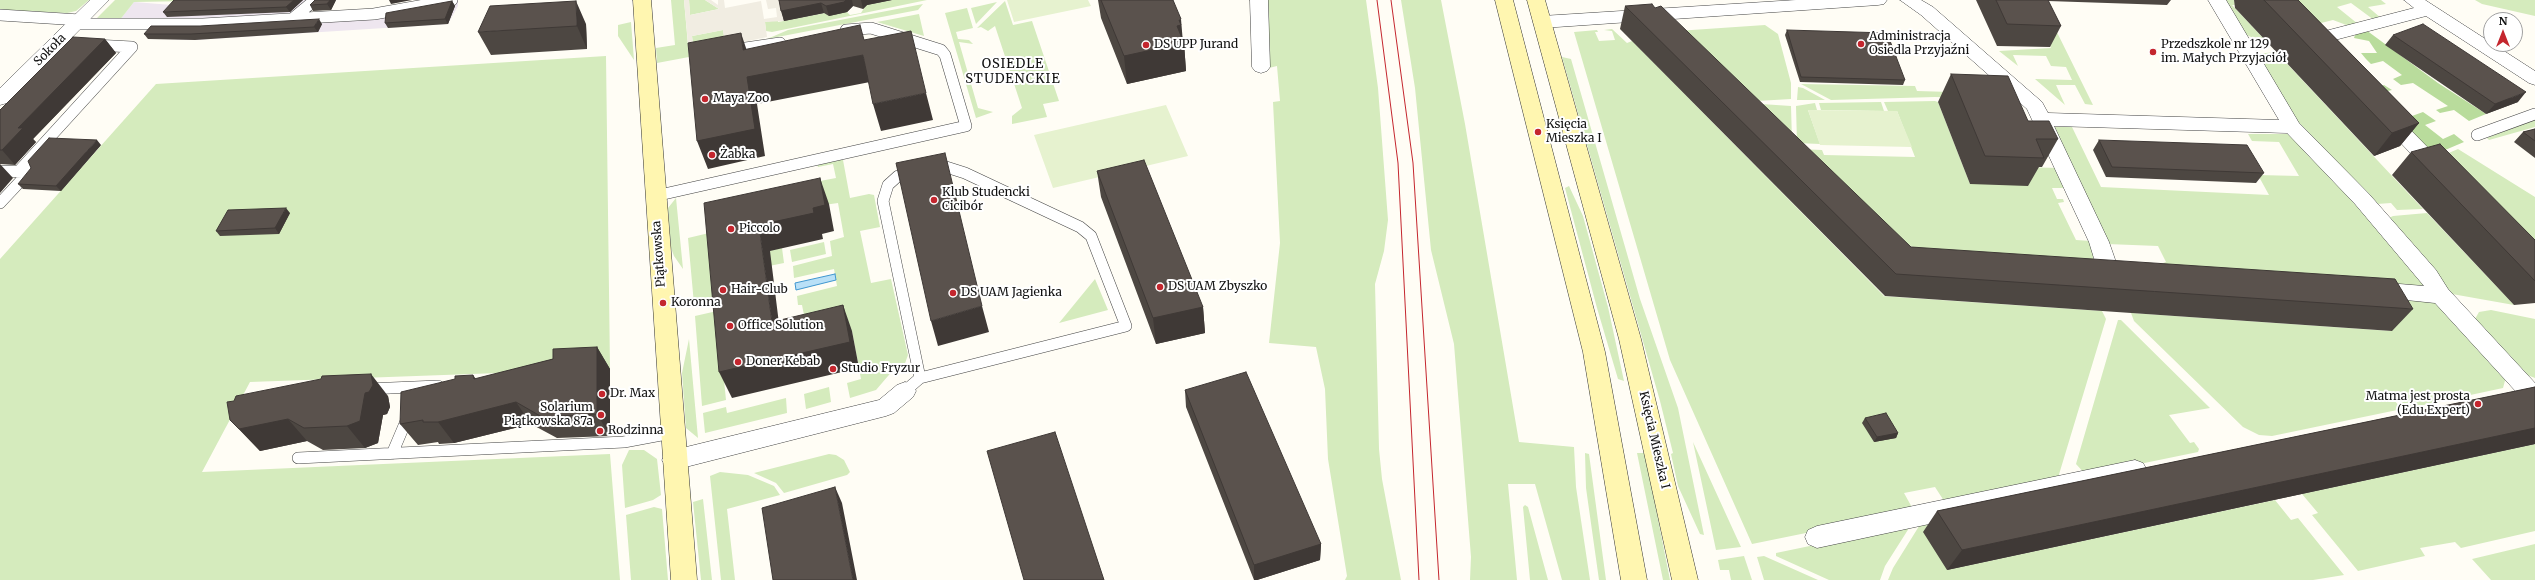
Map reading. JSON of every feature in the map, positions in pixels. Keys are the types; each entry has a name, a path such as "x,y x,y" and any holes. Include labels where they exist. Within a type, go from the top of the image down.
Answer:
{"street":[{"name":"Sokoła","path":"0,99 100,0"},
{"name":"Piątkowska","path":"642,0 672,433 684,580"},
{"path":"1259,0 1261,66"},
{"path":"1504,0 1512,25 1594,352 1634,580"},
{"name":"Księcia Mieszka I","path":"1536,0 1630,339 1672,517 1685,580"},
{"path":"1512,25 1878,0"},
{"path":"1909,0 1927,11 2035,106 2099,242 2108,268 2107,273"},
{"path":"2217,0 2292,127 2362,199 2429,276 2441,295 2532,389"},
{"path":"2413,0 2535,79"},
{"path":"2312,41 2428,10"},
{"path":"1659,14 1663,24 1675,35"},
{"path":"2373,104 2450,183"},
{"path":"2041,119 2292,127"},
{"path":"2354,289 2441,295"},
{"path":"674,460 886,407 913,384"},
{"path":"2505,395 2532,389"},
{"path":"1817,537 2156,466"}],"lane":[{"path":"292,19 309,7 315,0"},
{"path":"0,15 78,22 203,24 374,14 452,0"},
{"path":"655,196 966,126 945,55 941,50 871,28 835,32"},
{"path":"720,53 790,41"},
{"path":"18,172 132,47 57,43"},
{"path":"2477,135 2535,114"},
{"path":"943,166 955,170 1080,227 1091,236 1126,326 913,384 883,201 884,192 898,176 924,167 943,166"},
{"path":"0,171 28,172 0,203"},
{"path":"356,390 450,386"},
{"path":"392,454 420,387"},
{"path":"298,458 624,442 672,433"}],"shaded area":[{"path":"264,0 314,0 307,13 371,11 429,0 458,0 458,6 448,24 195,40 167,39 159,28 114,27 134,2 197,7"},
{"path":"684,0 689,0 690,15 719,9 705,0 711,0 718,5 718,0 724,0 725,8 761,1 764,19 777,17 776,8 768,9 766,0 781,0 784,21 765,22 767,37 725,46 723,30 692,36 694,53 689,54"}],"green space":[{"path":"0,0 89,0 76,11 67,13 0,10"},
{"path":"115,0 250,0 134,2 119,21 96,19"},
{"path":"671,0 684,0 689,57 657,63 656,48 675,45"},
{"path":"689,0 705,0 719,9 690,15"},
{"path":"892,0 927,0 772,32 766,31 765,22 778,20 778,22 825,13 847,12 850,15 861,13 866,5"},
{"path":"1007,0 1088,0 1091,6 1014,22"},
{"path":"1259,0 1366,0 1378,88 1388,220 1384,251 1375,284 1379,449 1382,479 1401,580 1345,580 1347,576 1328,459 1325,389 1316,347 1269,343 1280,243 1273,102 1280,101 1277,66 1261,70"},
{"path":"1401,0 1441,0 1465,124 1519,442 1574,447 1576,487 1590,580 1562,580 1535,484 1508,484 1517,580 1470,580 1471,557 1454,344 1431,250 1415,88"},
{"path":"2028,0 2041,0 2093,105 2085,104 2075,85 2056,85 2065,105 2035,79 2072,80 2066,67 2051,66 2046,56 2013,55 2018,66 1999,51 2051,48"},
{"path":"2221,0 2234,0 2235,5 2232,5 2263,38 2251,37 2241,32"},
{"path":"2286,0 2381,0 2386,4 2368,7 2381,18 2374,20 2351,3 2337,7 2358,24 2349,26 2333,20 2313,25"},
{"path":"2475,0 2535,0 2535,16 2523,13 2523,12 2482,4"},
{"path":"1005,1 1013,25 1032,21 1059,101 1043,104 1047,117 1012,124 1012,116 1022,108 995,26 988,31 981,27 977,28"},
{"path":"997,2 976,24 971,8"},
{"path":"923,4 918,10 767,39 788,30"},
{"path":"967,8 973,28 956,32 958,39 969,40 973,44 959,42 978,108 993,112 976,118 945,13"},
{"path":"919,14 924,36 877,22"},
{"path":"631,22 634,60 618,36 618,25"},
{"path":"1765,25 1778,34 1791,83 1791,99 1757,101 1677,31"},
{"path":"1612,29 1627,43 1632,41 1884,296 1881,296 2102,311 2106,319 2057,481 1946,504 1935,487 1904,493 1914,511 1752,544 1670,360 1574,32 1597,30 1598,32 1595,32 1599,41 1615,40 1612,31 1604,30"},
{"path":"723,30 726,47 694,53 692,36"},
{"path":"2366,30 2438,83 2486,114 2469,121 2454,110 2440,113 2436,110 2448,106 2413,83 2401,85 2393,79 2402,75 2383,61 2371,64 2366,59 2361,53 2377,53 2369,41 2354,38 2356,32"},
{"path":"2276,52 2423,209 2397,210 2391,203 2377,204 2295,121 2256,54"},
{"path":"606,56 610,369 250,382 202,472 610,454 620,580 0,580 0,259 156,84"},
{"path":"1562,57 1571,59 1640,299 1678,408 1704,535 1700,534 1678,486 1671,454 1673,453 1660,401"},
{"path":"1801,84 1915,86 1917,91 1986,93 1995,99 1935,97 1831,100"},
{"path":"2384,85 2392,90 2379,93 2412,116 2423,112 2436,121 2425,125 2443,139 2454,134 2464,142 2431,156 2372,89"},
{"path":"1798,87 1803,88 1825,100 1797,100"},
{"path":"1881,102 1884,111 1821,110 1819,103"},
{"path":"1884,102 1938,102 1970,184 2020,167 2059,168 2068,188 2052,188 2057,199 2063,199 2064,202 2058,203 2076,240 2091,241 2093,244 2093,260 1935,257 1891,237 1799,149 1822,150 1824,155 1915,157 1897,111 1888,111"},
{"path":"1815,103 1817,110 1808,110 1820,144 1797,143 1796,106"},
{"path":"1761,104 1791,106 1792,141"},
{"path":"1166,105 1188,156 1053,188 1034,135"},
{"path":"1808,110 1897,111 1912,147 1820,145"},
{"path":"2535,119 2535,127 2489,140 2487,138"},
{"path":"2052,127 2072,127 2101,187 2269,195 2258,175 2299,176 2279,142 2252,141 2248,134 2290,134 2300,139 2424,285 2422,287 2172,272 2163,263 2166,262 2158,246 2107,244"},
{"path":"2458,149 2535,197 2535,241 2437,158"},
{"path":"839,159 843,160 850,198 869,194 874,195 880,227 860,231 871,283 891,279 908,355 904,366 894,369 876,390 850,398 847,383 861,379 852,331 804,315 802,305 798,305 797,296 837,286 834,269 794,278 793,266 832,256 830,241 844,237 838,203 824,205 820,181 836,178 833,164 818,167 817,163"},
{"path":"1569,186 1583,216 1608,307 1624,381 1618,379 1597,308 1565,188"},
{"path":"676,198 683,269 674,256 671,248 668,208"},
{"path":"2427,213 2514,305 2452,294 2389,218 2393,216"},
{"path":"709,233 716,299 694,304 688,238"},
{"path":"824,242 826,254 792,262 790,250"},
{"path":"782,248 784,263 759,268 757,253"},
{"path":"1095,279 1108,310 1059,323"},
{"path":"2371,294 2434,301 2506,377 2503,388 2405,409 2397,397 2392,398 2402,409 2272,436 2259,435 2243,427 2134,321 2131,313 2391,331"},
{"path":"2491,310 2535,319 2535,378 2522,373 2475,319 2479,312"},
{"path":"717,311 726,400 702,406 695,316"},
{"path":"2118,320 2121,320 2210,408 2169,415 2190,443 2194,442 2199,449 2198,452 2086,475 2076,464"},
{"path":"689,339 698,438 686,428 682,373"},
{"path":"829,387 831,402 806,409 804,394"},
{"path":"786,398 787,413 705,433 703,413 726,407 727,413"},
{"path":"1693,442 1735,534 1741,547 1716,550"},
{"path":"2535,444 2535,531 2461,548 2455,542 2420,548 2425,556 2358,571 2312,515 2318,513 2302,494"},
{"path":"629,450 644,450 657,459 661,495 653,500 625,508 622,465"},
{"path":"1585,453 1589,454 1606,580 1599,580 1586,488"},
{"path":"1637,453 1645,453 1670,580 1663,580"},
{"path":"829,454 836,455 844,460 850,472 847,475 784,493 776,483 754,473"},
{"path":"720,472 748,475 774,486 780,495 727,509 735,580 721,580 710,476"},
{"path":"703,499 712,580 701,580 693,502"},
{"path":"2275,500 2291,520 2298,518 2344,575 2313,580 1888,580 1893,568 1921,523 1935,520 1947,570"},
{"path":"1525,505 1528,507 1548,580 1530,580 1523,507"},
{"path":"654,507 662,509 668,580 631,580 626,515"},
{"path":"1911,525 1885,566 1880,580 1829,580 1776,556 1776,553"},
{"path":"2535,544 2535,580 2491,580 2472,559"},
{"path":"1744,556 1752,580 1731,580 1729,570 1720,570 1718,560"},
{"path":"1764,556 1818,580 1764,580 1757,557"}],"water":[{"path":"835,274 836,280 796,290 795,283"}],"building":[{"path":"174,0 294,0 286,7 163,12"},
{"path":"315,0 330,0 327,4 310,5"},
{"path":"779,0 846,0 844,2 826,6 821,3 781,11"},
{"path":"1101,0 1173,0 1181,19 1179,20 1181,25 1177,26 1184,43 1124,56"},
{"path":"1996,0 2048,0 2061,26 2007,24"},
{"path":"2264,0 2298,0 2419,123 2392,133"},
{"path":"452,1 445,19 385,23 386,13"},
{"path":"576,1 577,26 478,32 490,6"},
{"path":"1652,4 1655,8 1661,6 1911,247 2395,279 2413,309 1896,274 1625,6"},
{"path":"319,19 314,27 191,34 144,34 151,26 200,26"},
{"path":"2423,24 2526,92 2495,104 2393,35"},
{"path":"860,25 864,40 911,31 926,93 873,104 863,55 747,77 755,129 697,141 688,43 741,33 743,50"},
{"path":"1787,30 1887,33 1905,80 1801,77"},
{"path":"73,37 105,39 18,128 23,128 2,150 0,150 0,110"},
{"path":"1951,74 2008,76 2028,121 2049,121 2058,139 2036,139 2044,158 1985,156"},
{"path":"2535,129 2535,141 2523,132"},
{"path":"49,138 97,140 56,186 18,184 31,168 28,161"},
{"path":"2099,140 2247,145 2264,173 2112,167"},
{"path":"2440,144 2535,240 2535,281 2411,152"},
{"name":"DS UAM Jagienka","path":"945,153 982,306 931,321 896,163"},
{"name":"DS UAM Zbyszko","path":"1144,160 1203,307 1153,318 1097,171"},
{"path":"820,178 825,205 813,208 814,213 759,225 772,322 843,305 850,342 719,372 704,203"},
{"path":"286,208 275,228 216,231 228,210"},
{"path":"597,347 597,414 542,417 516,402 438,422 423,422 423,420 400,424 401,392 455,379 455,376 473,375 474,379 553,359 553,349"},
{"path":"1246,372 1321,544 1254,565 1185,390"},
{"path":"371,374 373,385 369,392 365,393 360,421 347,426 304,428 288,419 239,429 230,420 227,402 234,401 236,396 321,379 322,376"},
{"path":"2535,387 2535,428 1962,550 1937,511"},
{"path":"1886,413 1898,433 1877,437 1865,418"},
{"path":"1055,432 1104,580 1024,580 987,451"},
{"path":"835,487 853,580 773,580 762,508"}],"tram line":[{"path":"1377,0 1398,163 1419,580"},
{"path":"1391,0 1413,163 1439,580"}],"place":[{"name":"Administracja Osiedla Przyjaźni","path":"1861,44"},
{"name":"DS UPP Jurand","path":"1146,45"},
{"name":"Przedszkole nr 129 im. Małych Przyjaciół","path":"2153,52"},
{"name":"Maya Zoo","path":"705,99"},
{"name":"Księcia Mieszka I","path":"1538,132"},
{"name":"Żabka","path":"712,155"},
{"name":"Klub Studencki Cicibór","path":"934,200"},
{"name":"Piccolo","path":"731,229"},
{"name":"DS UAM Zbyszko","path":"1160,287"},
{"name":"Hair-Club","path":"723,290"},
{"name":"DS UAM Jagienka","path":"953,293"},
{"name":"Koronna","path":"663,303"},
{"name":"Office Solution","path":"730,326"},
{"name":"Doner Kebab","path":"738,362"},
{"name":"Studio Fryzur","path":"833,369"},
{"name":"Dr. Max","path":"602,394"},
{"name":"Matma jest prosta (Edu Expert)","path":"2478,404"},
{"name":"Solarium Piątkowska 87a","path":"601,415"},
{"name":"Rodzinna","path":"600,431"}],"district":[{"name":"OSIEDLE STUDENCKIE","path":"1013,72"}]}
